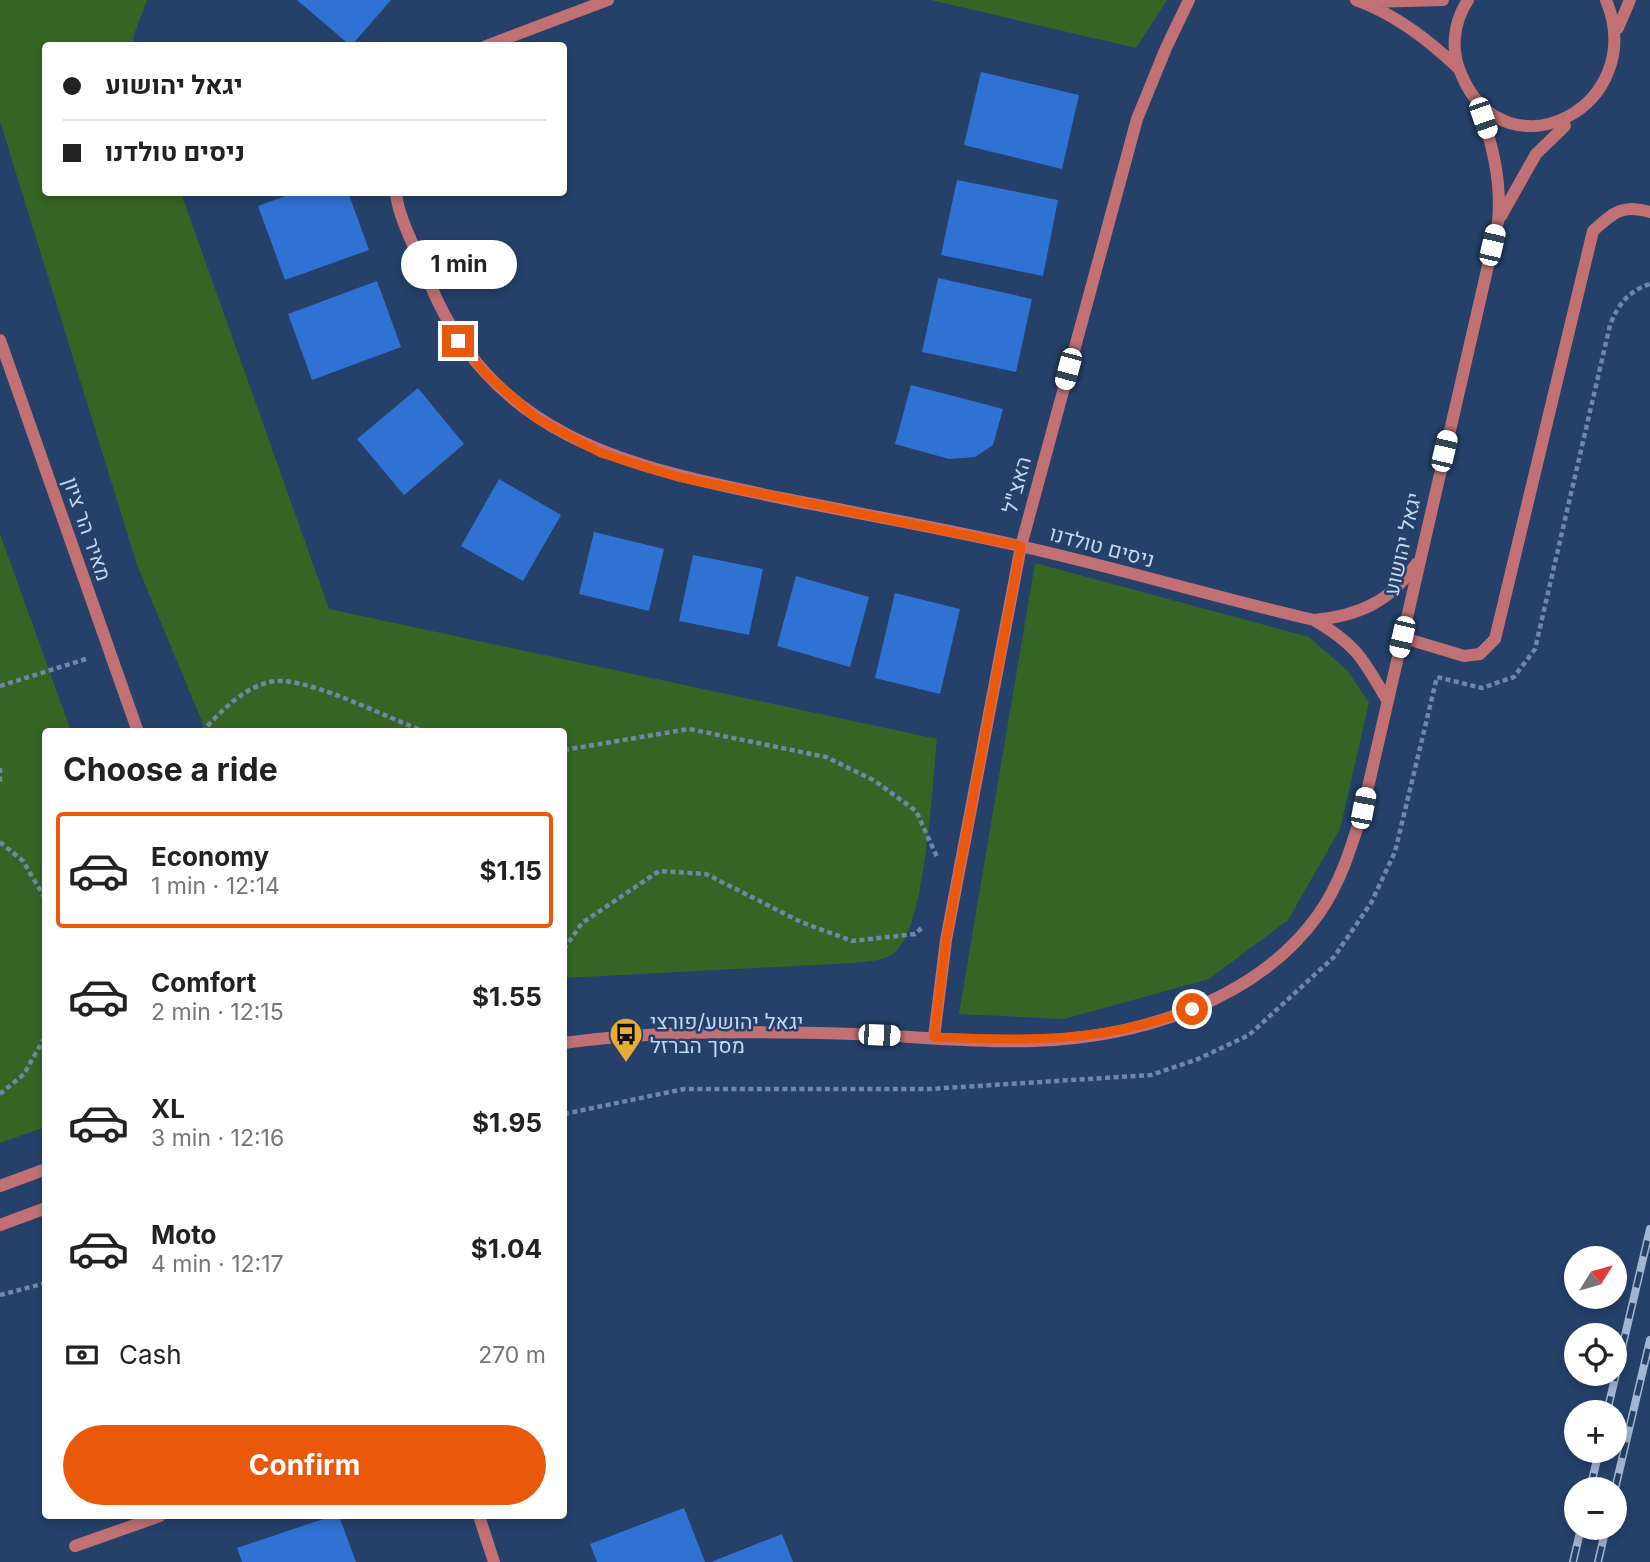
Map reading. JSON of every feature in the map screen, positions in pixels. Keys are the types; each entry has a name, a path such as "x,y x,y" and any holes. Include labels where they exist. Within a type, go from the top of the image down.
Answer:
{"street":[{"path":"497,42 608,0"},
{"name":"האצ\"ל","path":"934,1037 954,896 1021,546 1137,119 1166,47 1189,0"},
{"path":"1359,1 1443,0"},
{"path":"1458,68 1454,49 1456,29 1468,0"},
{"path":"1606,0 1618,28"},
{"path":"1618,28 1630,0"},
{"path":"1359,1 1382,10 1458,68"},
{"name":"יגאל יהושוע","path":"1498,222 1536,153 1553,134 1597,101 1612,79 1619,54 1618,28"},
{"name":"יגאל יהושוע","path":"567,1043 702,1034 1032,1041 1131,1027 1212,1001 1255,976 1292,947 1319,915 1334,887 1349,856 1363,808 1498,222 1500,195 1497,166 1478,103 1458,68"},
{"path":"1478,103 1500,118 1525,126 1552,126 1576,117"},
{"name":"ניסים טולדנו","path":"397,196 433,293 458,341 488,376 536,418 601,453 678,477 1021,546 1314,621 1344,637 1362,657 1387,700"},
{"path":"1402,637 1464,656 1480,654 1495,639 1593,231 1621,209 1633,207 1650,212"},
{"name":"מאיר הר ציון","path":"0,340 137,728"},
{"name":"ניסים טולדנו","path":"1314,621 1354,614 1381,600 1401,586 1420,558"},
{"path":"0,1186 42,1170"},
{"path":"0,1224 42,1209"},
{"path":"75,1546 152,1519"},
{"path":"480,1519 494,1562"}],"path":[{"path":"567,1113 684,1089 930,1089 1151,1075 1198,1059 1249,1035 1334,957 1371,903 1395,852 1437,677 1482,688 1514,677 1535,649 1610,325 1618,305 1637,288 1650,284"},
{"path":"0,686 110,651"},
{"path":"206,728 226,705 259,686 282,681 350,701 416,728"},
{"path":"567,749 689,729 826,757 875,780 916,811 954,896"},
{"path":"0,768 0,785"},
{"path":"0,842 23,861 42,893"},
{"path":"567,945 582,923 659,871 706,874 801,922 852,941 915,934 925,925"},
{"path":"0,1094 24,1074 42,1042"},
{"path":"0,1295 42,1284"}],"green space":[{"path":"0,0 147,0 133,37 134,42 42,42 42,196 182,196 329,609 937,739 921,881 908,933 898,949 877,960 853,963 567,978 567,728 205,728 137,565 0,121"},
{"path":"931,0 1167,0 1136,48"},
{"path":"0,534 70,728 42,728 42,1128 0,1143"},
{"path":"1035,563 1309,637 1348,671 1369,703 1340,829 1288,920 1209,979 1064,1019 959,1014"}],"building":[{"path":"297,0 391,0 354,42 346,42"},
{"path":"981,72 1079,95 1062,169 964,145"},
{"path":"957,180 1058,200 1043,276 941,255"},
{"path":"285,196 349,196 369,250 285,280 258,206"},
{"path":"938,278 1032,299 1016,372 922,352"},
{"path":"377,281 401,347 312,380 288,314"},
{"path":"911,385 1003,409 993,445 975,457 949,459 895,444"},
{"path":"418,388 464,444 404,495 357,439"},
{"path":"499,479 561,515 523,581 461,546"},
{"path":"594,532 664,549 649,611 579,594"},
{"path":"693,555 763,569 749,635 679,621"},
{"path":"796,576 869,597 850,667 777,646"},
{"path":"895,593 960,609 940,694 875,678"},
{"path":"684,1508 705,1562 597,1562 590,1544"},
{"path":"323,1519 340,1519 356,1562 242,1562 237,1548"},
{"path":"782,1534 793,1562 711,1562"}],"railway":[{"path":"1610,1400 1650,1229"},
{"path":"1618,1477 1650,1340"},
{"path":"1593,1477 1596,1463"},
{"path":"1573,1562 1578,1540"},
{"path":"1598,1562 1603,1540"}],"place":[{"name":"יגאל יהושע/פורצי מסך הברזל","path":"626,1064"}],"route":[{"path":"458,341 488,376 536,418 601,453 678,477 1021,546 946,940 934,1037 1032,1041 1083,1037 1131,1027 1192,1009"}]}
